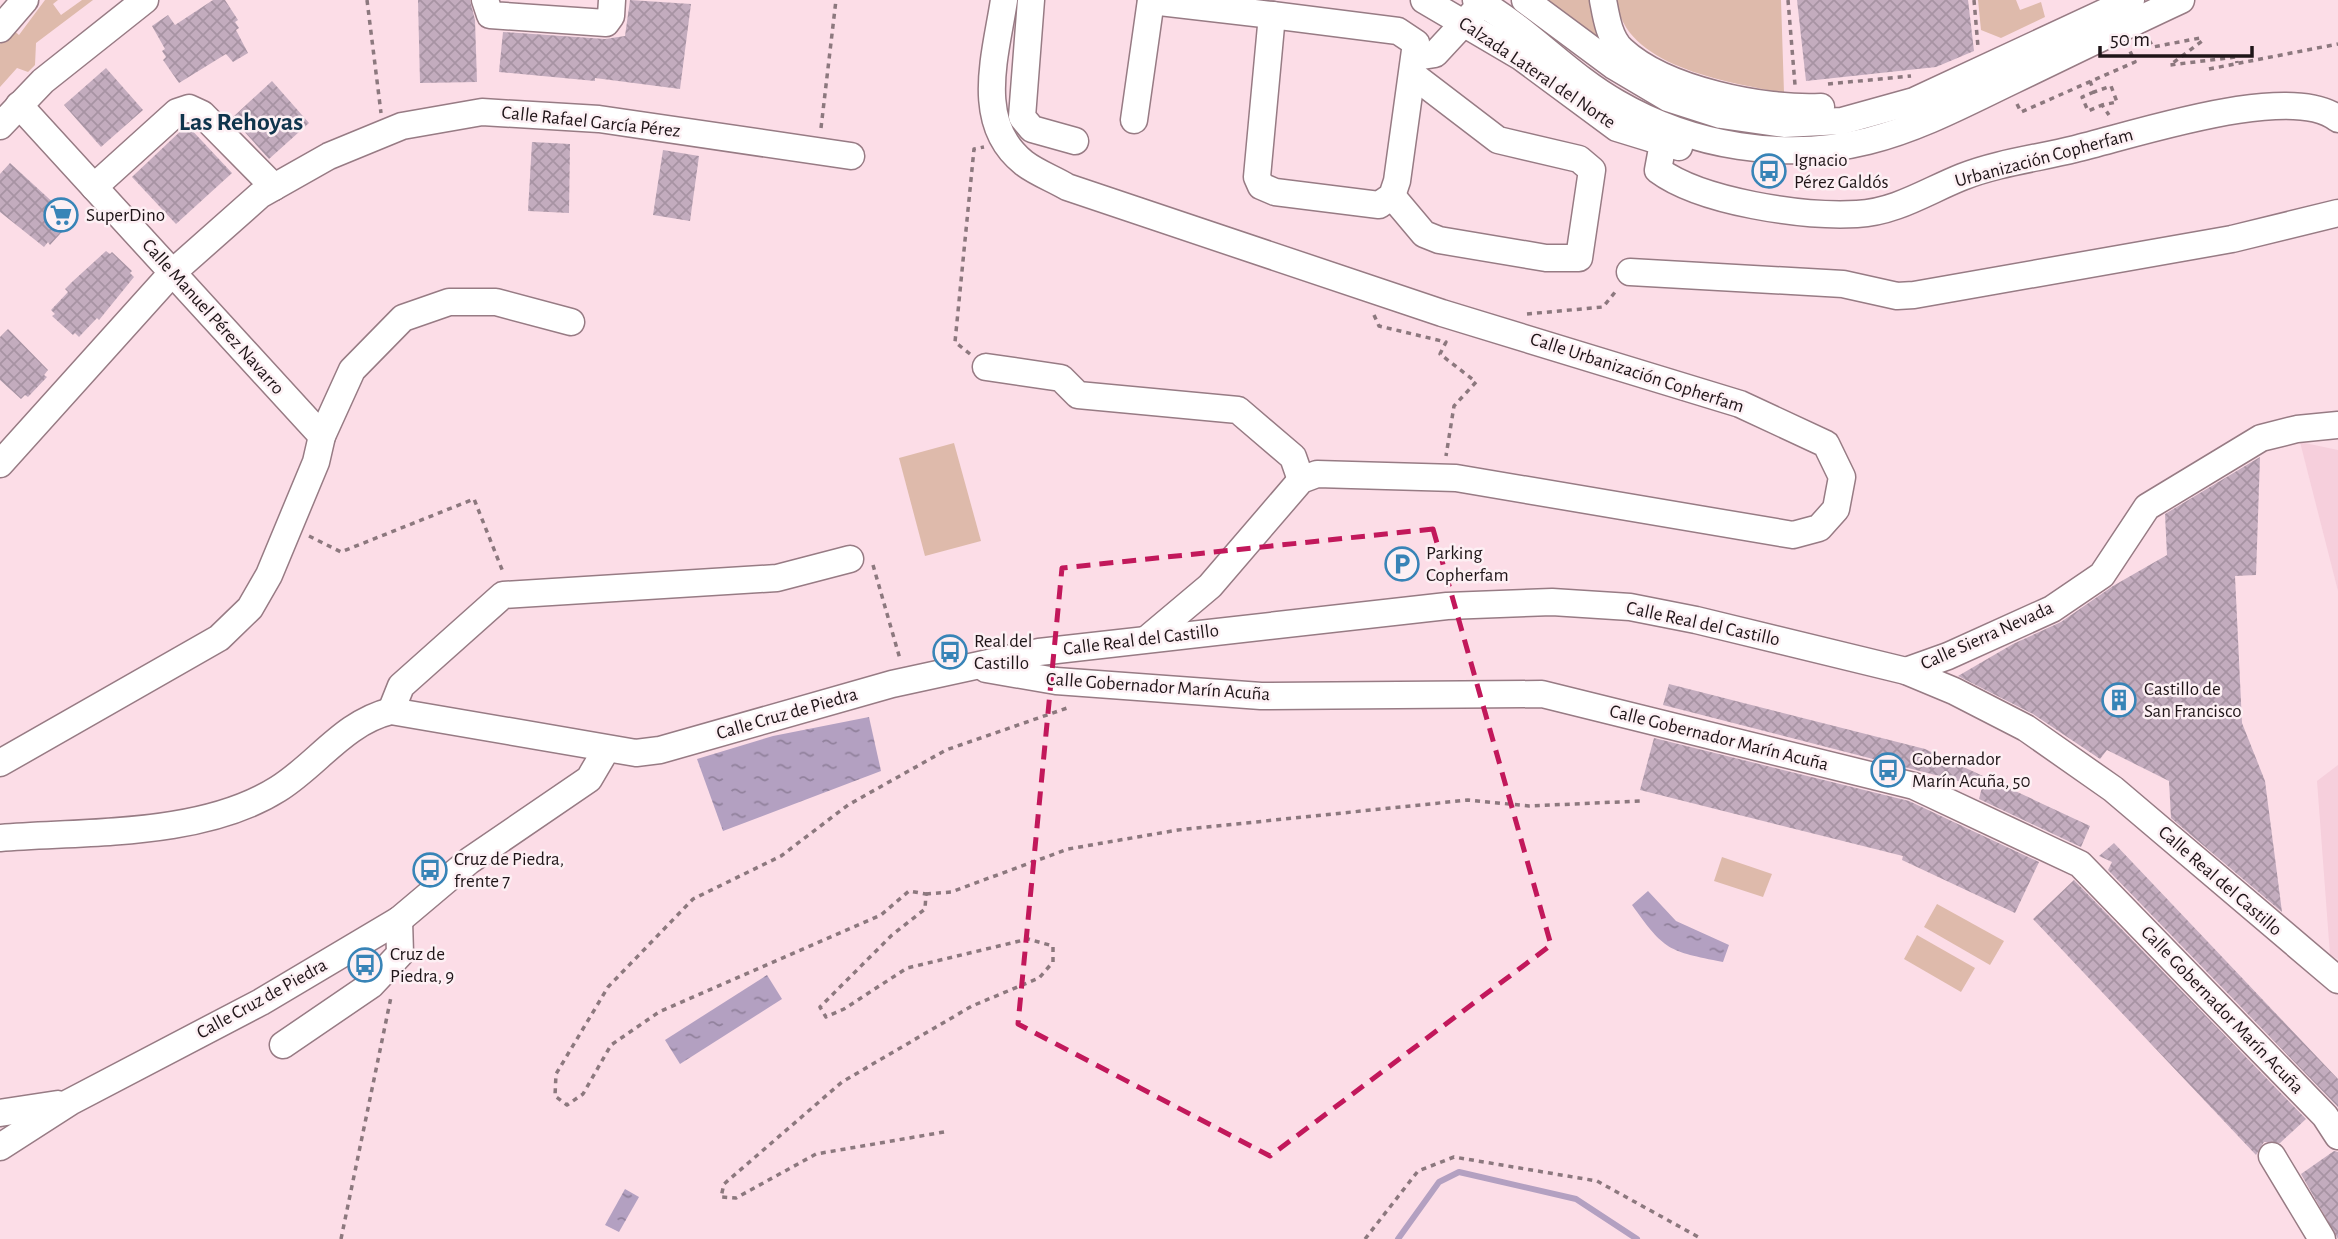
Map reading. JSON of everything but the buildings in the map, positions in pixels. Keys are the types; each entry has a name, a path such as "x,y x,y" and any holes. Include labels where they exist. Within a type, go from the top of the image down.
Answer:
{"street":[{"path":"0,29 25,0"},
{"path":"0,126 19,105 106,29 145,0"},
{"path":"485,0 490,15 606,23 611,16 612,0"},
{"name":"Calle Urbanización Copherfam","path":"1004,0 991,106 997,126 1024,163 1068,187 1442,313 1740,404 1826,444 1842,477 1836,509 1819,528 1793,535 1456,478 1317,474 1301,480"},
{"path":"1031,0 1022,117 1032,130 1074,141"},
{"name":"Calzada Lateral del Norte","path":"1424,0 1521,57 1618,128 1714,156 1784,164 1816,149"},
{"path":"1525,0 1614,66 1668,98 1721,115 1784,124 1842,121 1921,98 1980,70 2135,10 2181,0"},
{"path":"1603,0 1607,23 1620,49 1653,71 1724,98 1803,108 1921,98"},
{"path":"1134,120 1151,1 1272,15 1398,31 1416,43 1392,196 1379,205 1275,192 1262,186 1257,177 1272,15"},
{"path":"1414,66 1435,54 1481,1 1616,103 1658,123 1706,139 1757,149 1816,149 1867,142 1928,122 2005,85 2135,10"},
{"path":"1392,196 1424,234 1440,240 1546,258 1579,258 1592,170 1579,159 1497,139 1414,66"},
{"name":"Calle Manuel Pérez Navarro","path":"19,105 321,436"},
{"name":"Urbanización Copherfam","path":"1663,143 1658,170 1676,183 1696,192 1782,209 1857,214 1908,202 1964,176 2115,139 2170,122 2247,109 2302,106 2322,109 2338,119"},
{"path":"94,187 177,112 189,108 202,114 274,187"},
{"name":"Calle Rafael García Pérez","path":"0,464 172,273 260,195 329,156 402,126 482,112 599,119 851,156"},
{"path":"1630,272 1843,284 1897,296 1914,295 2232,239 2338,213"},
{"path":"0,763 219,638 250,608 284,541 316,462 321,436 352,370 403,318 449,302 496,302 571,322"},
{"path":"986,368 1061,378 1077,395 1238,410 1293,457 1301,480 1210,586 1147,639"},
{"name":"Calle Sierra Nevada","path":"1906,671 1948,656 2052,610 2102,575 2147,508 2261,438 2297,429 2338,426"},
{"path":"0,838 190,824 243,807 278,789 367,717 391,711 401,686 502,595 777,578 850,559"},
{"name":"Calle Real del Castillo","path":"967,666 1040,652 1447,606 1552,602 1630,607 1696,620 1906,671 1954,691 2026,728 2113,789 2338,981"},
{"name":"Calle Cruz de Piedra","path":"391,711 606,750 636,753 660,750 967,666"},
{"name":"Calle Gobernador Marín Acuña","path":"967,666 1056,681 1261,696 1542,694 1914,786 2080,864 2325,1116 2338,1136"},
{"name":"Calle Cruz de Piedra","path":"70,1102 261,1002 399,920 469,861 589,779 606,750"},
{"path":"283,1045 371,985 400,954 399,920"},
{"path":"0,1113 70,1102"},
{"path":"0,1147 70,1102"},
{"path":"2272,1156 2322,1239"}],"path":[{"path":"367,0 381,118"},
{"path":"820,134 836,0"},
{"path":"1788,0 1795,88"},
{"path":"1974,0 1980,70"},
{"path":"2135,10 2153,47 2200,38 2202,41 2170,65 2236,57 2237,63"},
{"path":"2209,69 2338,44"},
{"path":"2005,85 2021,112 2118,69"},
{"path":"1823,85 1920,75 1921,98"},
{"path":"2090,82 2094,92"},
{"path":"2111,86 2117,102 2088,111 2082,97 2094,92 2111,86"},
{"path":"2102,105 2108,116 2115,114"},
{"path":"986,368 955,342 956,328 974,149 1007,142"},
{"path":"1526,314 1603,307 1630,272"},
{"path":"1386,317 1373,315 1379,326 1446,342 1440,354 1475,382 1454,406 1446,457 1434,459"},
{"path":"315,525 309,537 341,552 474,499 505,576 502,595"},
{"path":"850,559 870,555 907,681"},
{"path":"1099,685 1080,703 946,750 848,805 781,856 693,899 608,987 556,1074 555,1096 567,1105 583,1094 611,1045 659,1012 881,915 909,891 926,894 951,892 1068,849 1178,830 1468,800 1529,806 1640,802"},
{"path":"926,894 925,909 892,935 820,1007 826,1017 845,1009 907,968 1028,939 1053,947 1054,962 1039,978 972,1006 842,1082 724,1184 721,1197 736,1198 816,1154 944,1132"},
{"path":"341,1239 392,994"},
{"path":"1365,1239 1418,1171 1454,1157 1597,1181 1702,1239"}],"highlighted area":[{"path":"1433,529 1551,945 1270,1156 1018,1024 1062,568"}],"shaded area":[{"path":"45,0 58,0 53,4 61,15 82,0 93,0 36,43 35,65 28,72 17,68 0,87 0,44 12,29 19,35"},
{"path":"1544,0 1592,0 1601,40"},
{"path":"1617,0 1781,0 1784,93 1710,77 1658,56 1638,41 1623,23"},
{"path":"1978,0 2016,0 2020,10 2041,2 2045,17 2001,38 1981,30"},
{"path":"2300,442 2338,450 2338,591"},
{"path":"954,443 981,541 925,556 899,458"},
{"path":"2338,765 2338,959 2330,955 2317,781"},
{"path":"1722,857 1772,874 1763,897 1714,881"},
{"path":"1937,904 2004,941 1990,965 1924,927"},
{"path":"1917,935 1975,968 1961,992 1904,959"}],"water":[{"path":"869,717 881,771 723,831 697,759 773,736"},
{"path":"1648,891 1676,921 1729,945 1723,962 1669,947 1652,932 1632,905"},
{"path":"767,975 782,999 680,1064 665,1040"},
{"path":"625,1189 639,1197 619,1232 605,1225"}],"waterway":[{"path":"1398,1239 1439,1182 1459,1172 1576,1199 1637,1239"}],"place":[{"name":"Ignacio Pérez Galdós","path":"1769,171"},
{"name":"SuperDino","path":"61,215"},
{"name":"Parking Copherfam","path":"1402,564"},
{"name":"Real del Castillo","path":"950,652"},
{"name":"Castillo de San Francisco","path":"2119,700"},
{"name":"Gobernador Marín Acuña, 50","path":"1888,770"},
{"name":"Cruz de Piedra, frente 7","path":"430,870"},
{"name":"Cruz de Piedra, 9","path":"365,965"}],"district":[{"name":"Las Rehoyas","path":"241,122"}]}
